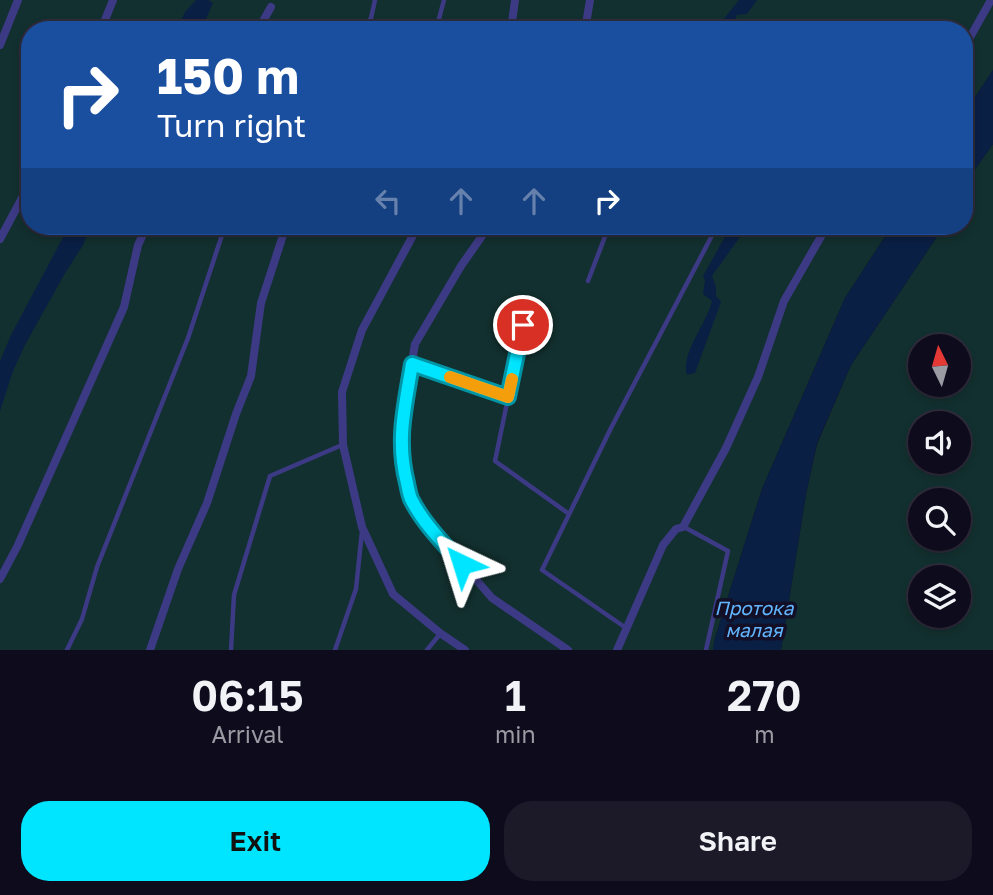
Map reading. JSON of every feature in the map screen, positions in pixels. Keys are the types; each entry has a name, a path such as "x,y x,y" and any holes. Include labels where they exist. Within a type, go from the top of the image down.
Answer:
{"street":[{"path":"0,45 18,0"},
{"path":"105,21 113,0"},
{"path":"512,21 515,0"},
{"path":"586,21 590,0"},
{"path":"973,32 991,0"},
{"path":"263,21 271,7"},
{"path":"0,239 21,200"},
{"path":"0,579 18,545 124,307 142,235"},
{"path":"150,650 178,569 207,503 251,376 261,303 283,235"},
{"path":"413,235 362,330 342,392 343,444 362,527 393,594 464,650"},
{"path":"483,235 415,344 401,428 402,462 411,498 432,529 492,598 568,650"},
{"path":"617,650 663,545 676,529 683,527 726,447 758,377 784,301 822,235"}],"lane":[{"path":"369,21 375,0"},
{"path":"438,21 444,0"},
{"path":"67,650 82,619 97,567 188,338 222,235"},
{"path":"588,281 606,235"},
{"path":"626,628 542,570 611,428 712,235"},
{"path":"528,301 495,461 569,514"},
{"path":"412,364 508,397"},
{"path":"231,650 234,595 270,476 343,444"},
{"path":"335,650 356,589 362,527"},
{"path":"683,527 728,551 706,650"},
{"path":"427,650 440,633"}],"green space":[{"path":"0,0 993,0 993,70 973,100 973,21 21,21 21,235 886,235 845,298 762,489 713,650 0,650"},
{"path":"993,144 993,650 781,650 806,494 817,444 851,365 938,235 973,235 973,172"}],"water":[{"path":"196,0 213,3 205,21 180,21"},
{"path":"739,0 757,0 747,14 737,15 734,21 719,21"},
{"path":"993,70 993,144 973,172 973,100"},
{"path":"64,235 87,235 25,345 0,411 0,361"},
{"path":"726,235 741,235 712,276 716,296 721,302 695,373 687,375 687,358 712,301 703,294 703,276"},
{"name":"Протока малая","path":"886,235 938,235 851,365 817,443 781,650 713,650 762,489 845,298"}],"slow traffic":[{"path":"450,377 508,397 512,379"}],"route":[{"path":"462,564 432,529 411,498 406,480 402,462 401,428 412,364 508,397 523,325"}]}
